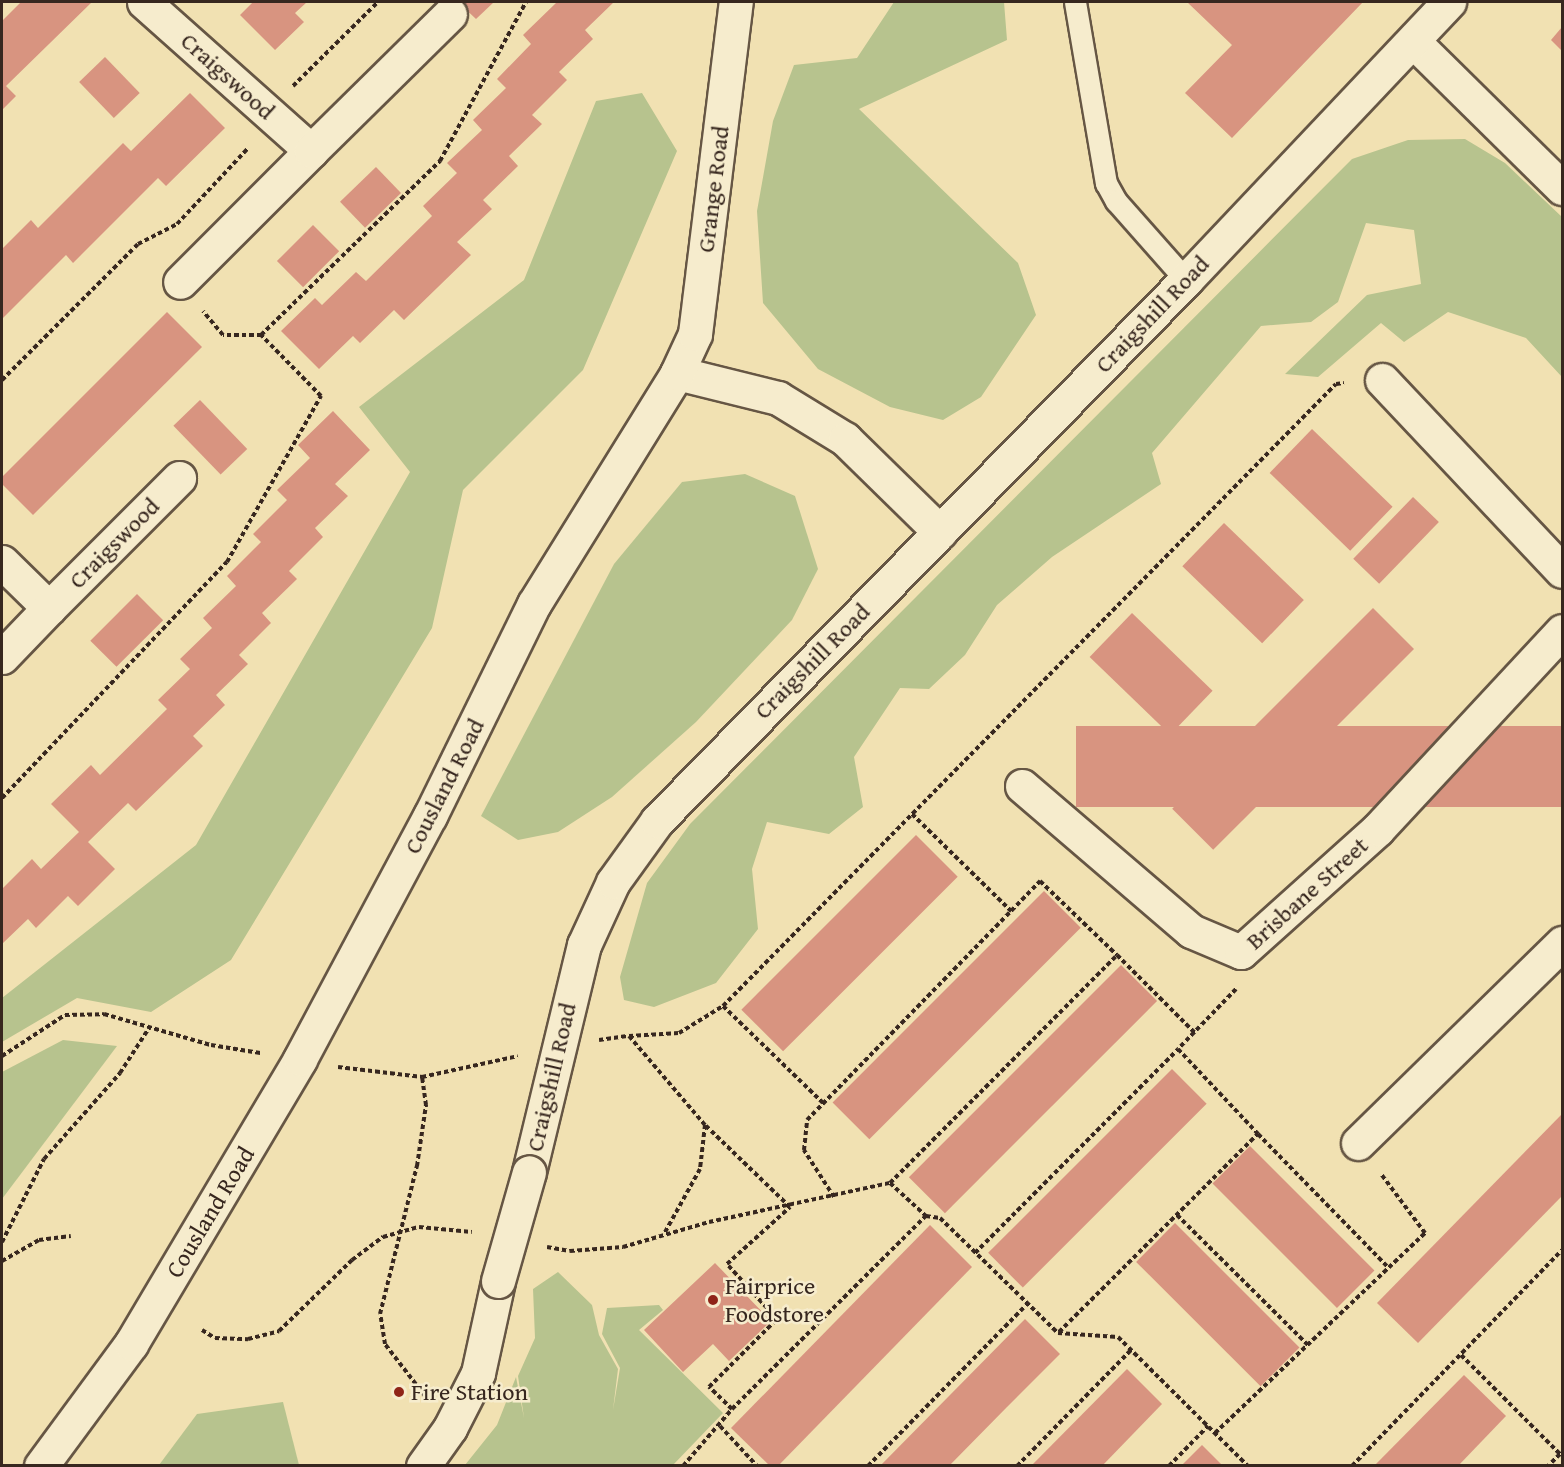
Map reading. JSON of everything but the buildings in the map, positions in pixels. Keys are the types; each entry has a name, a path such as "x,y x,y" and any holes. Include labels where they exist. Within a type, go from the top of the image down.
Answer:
{"street":[{"name":"Craigswood","path":"144,2 311,151"},
{"name":"Grange Road","path":"677,372 694,334 736,2"},
{"name":"Craigshill Road","path":"423,1466 450,1428 478,1373 498,1281 529,1172 584,945 613,882 651,830 1186,280 1414,42 1449,2"},
{"path":"180,282 450,14"},
{"path":"1414,42 1563,188"},
{"path":"677,372 788,404 845,439 940,532"},
{"name":"Cousland Road","path":"41,1466 131,1344 300,1059 430,816 534,604 677,372"},
{"path":"1382,380 1563,572"},
{"name":"Craigswood","path":"2,657 179,478"},
{"name":"Craigswood","path":"2,562 49,608"},
{"name":"Brisbane Street","path":"1022,786 1191,931 1241,952 1378,829 1563,631"},
{"path":"1358,1143 1563,943"}],"lane":[{"path":"1075,2 1106,183 1116,201 1186,280"}],"path":[{"path":"2,380 138,244 177,224 272,115 378,2"},
{"path":"180,282 223,335 261,335 440,160 526,2"},
{"path":"2,798 227,562 321,396 261,335"},
{"path":"2,1056 65,1015 104,1014 211,1045 300,1059 372,1075 422,1077 558,1046 629,1036 679,1033 723,1006 1336,384 1382,380"},
{"path":"912,814 1011,911"},
{"path":"834,1197 804,1150 803,1138 807,1119 1040,881 1195,1033"},
{"path":"975,1253 1235,994 1241,952"},
{"path":"537,1244 570,1251 622,1247 664,1234 890,1183 1117,955"},
{"path":"723,1006 823,1103"},
{"path":"2,1242 44,1159 120,1073 149,1028"},
{"path":"629,1036 705,1125 790,1207"},
{"path":"1178,1049 1388,1267"},
{"path":"422,1077 426,1105 417,1166 397,1234 380,1314 385,1344 450,1428"},
{"path":"664,1234 700,1169 705,1125"},
{"path":"1058,1333 1258,1134"},
{"path":"1215,1433 1425,1233 1358,1143"},
{"path":"890,1183 926,1216 940,1218 1058,1333 1118,1337 1248,1466"},
{"path":"732,1410 709,1387 777,1319 727,1264 790,1207"},
{"path":"1177,1215 1308,1345"},
{"path":"683,1466 732,1410 926,1216"},
{"path":"202,1330 215,1338 248,1339 279,1331 352,1260 383,1238 419,1227 477,1232"},
{"path":"2,1261 39,1240 71,1236"},
{"path":"1352,1466 1563,1250"},
{"path":"868,1466 1028,1303"},
{"path":"1017,1466 1131,1350"},
{"path":"1461,1355 1561,1453 1548,1466"},
{"path":"1169,1466 1208,1425"},
{"path":"720,1426 757,1466"}],"green space":[{"path":"894,2 1004,2 1007,40 859,109 1018,263 1036,315 981,397 943,420 890,407 818,369 763,303 757,211 773,121 794,65 857,58"},
{"path":"642,93 677,151 583,370 463,490 432,628 231,960 151,1012 77,998 2,1042 2,998 196,845 410,472 359,407 524,280 596,101"},
{"path":"1465,139 1505,163 1562,217 1562,377 1526,338 1448,312 1404,342 1381,323 1318,377 1285,374 1367,295 1421,284 1414,230 1366,223 1338,302 1311,322 1261,326 1152,453 1161,484 1052,557 997,605 965,655 929,689 900,688 854,757 863,807 829,834 767,822 752,869 758,929 716,983 654,1007 624,1000 620,977 647,883 690,824 1352,159 1408,140"},
{"path":"745,474 795,496 818,569 792,620 696,722 612,797 558,832 518,840 481,816 614,564 682,482"},
{"path":"63,1040 117,1046 2,1199 2,1072"},
{"path":"558,1272 592,1305 599,1335 618,1369 613,1410 620,1368 602,1334 607,1308 659,1305 663,1310 639,1330 723,1413 673,1465 465,1465 497,1425 516,1377 524,1418 518,1376 535,1338 533,1289"},
{"path":"283,1402 299,1465 159,1465 197,1414"}],"place":[{"name":"Fairprice Foodstore","path":"713,1300"},
{"name":"Fire Station","path":"399,1392"}]}
